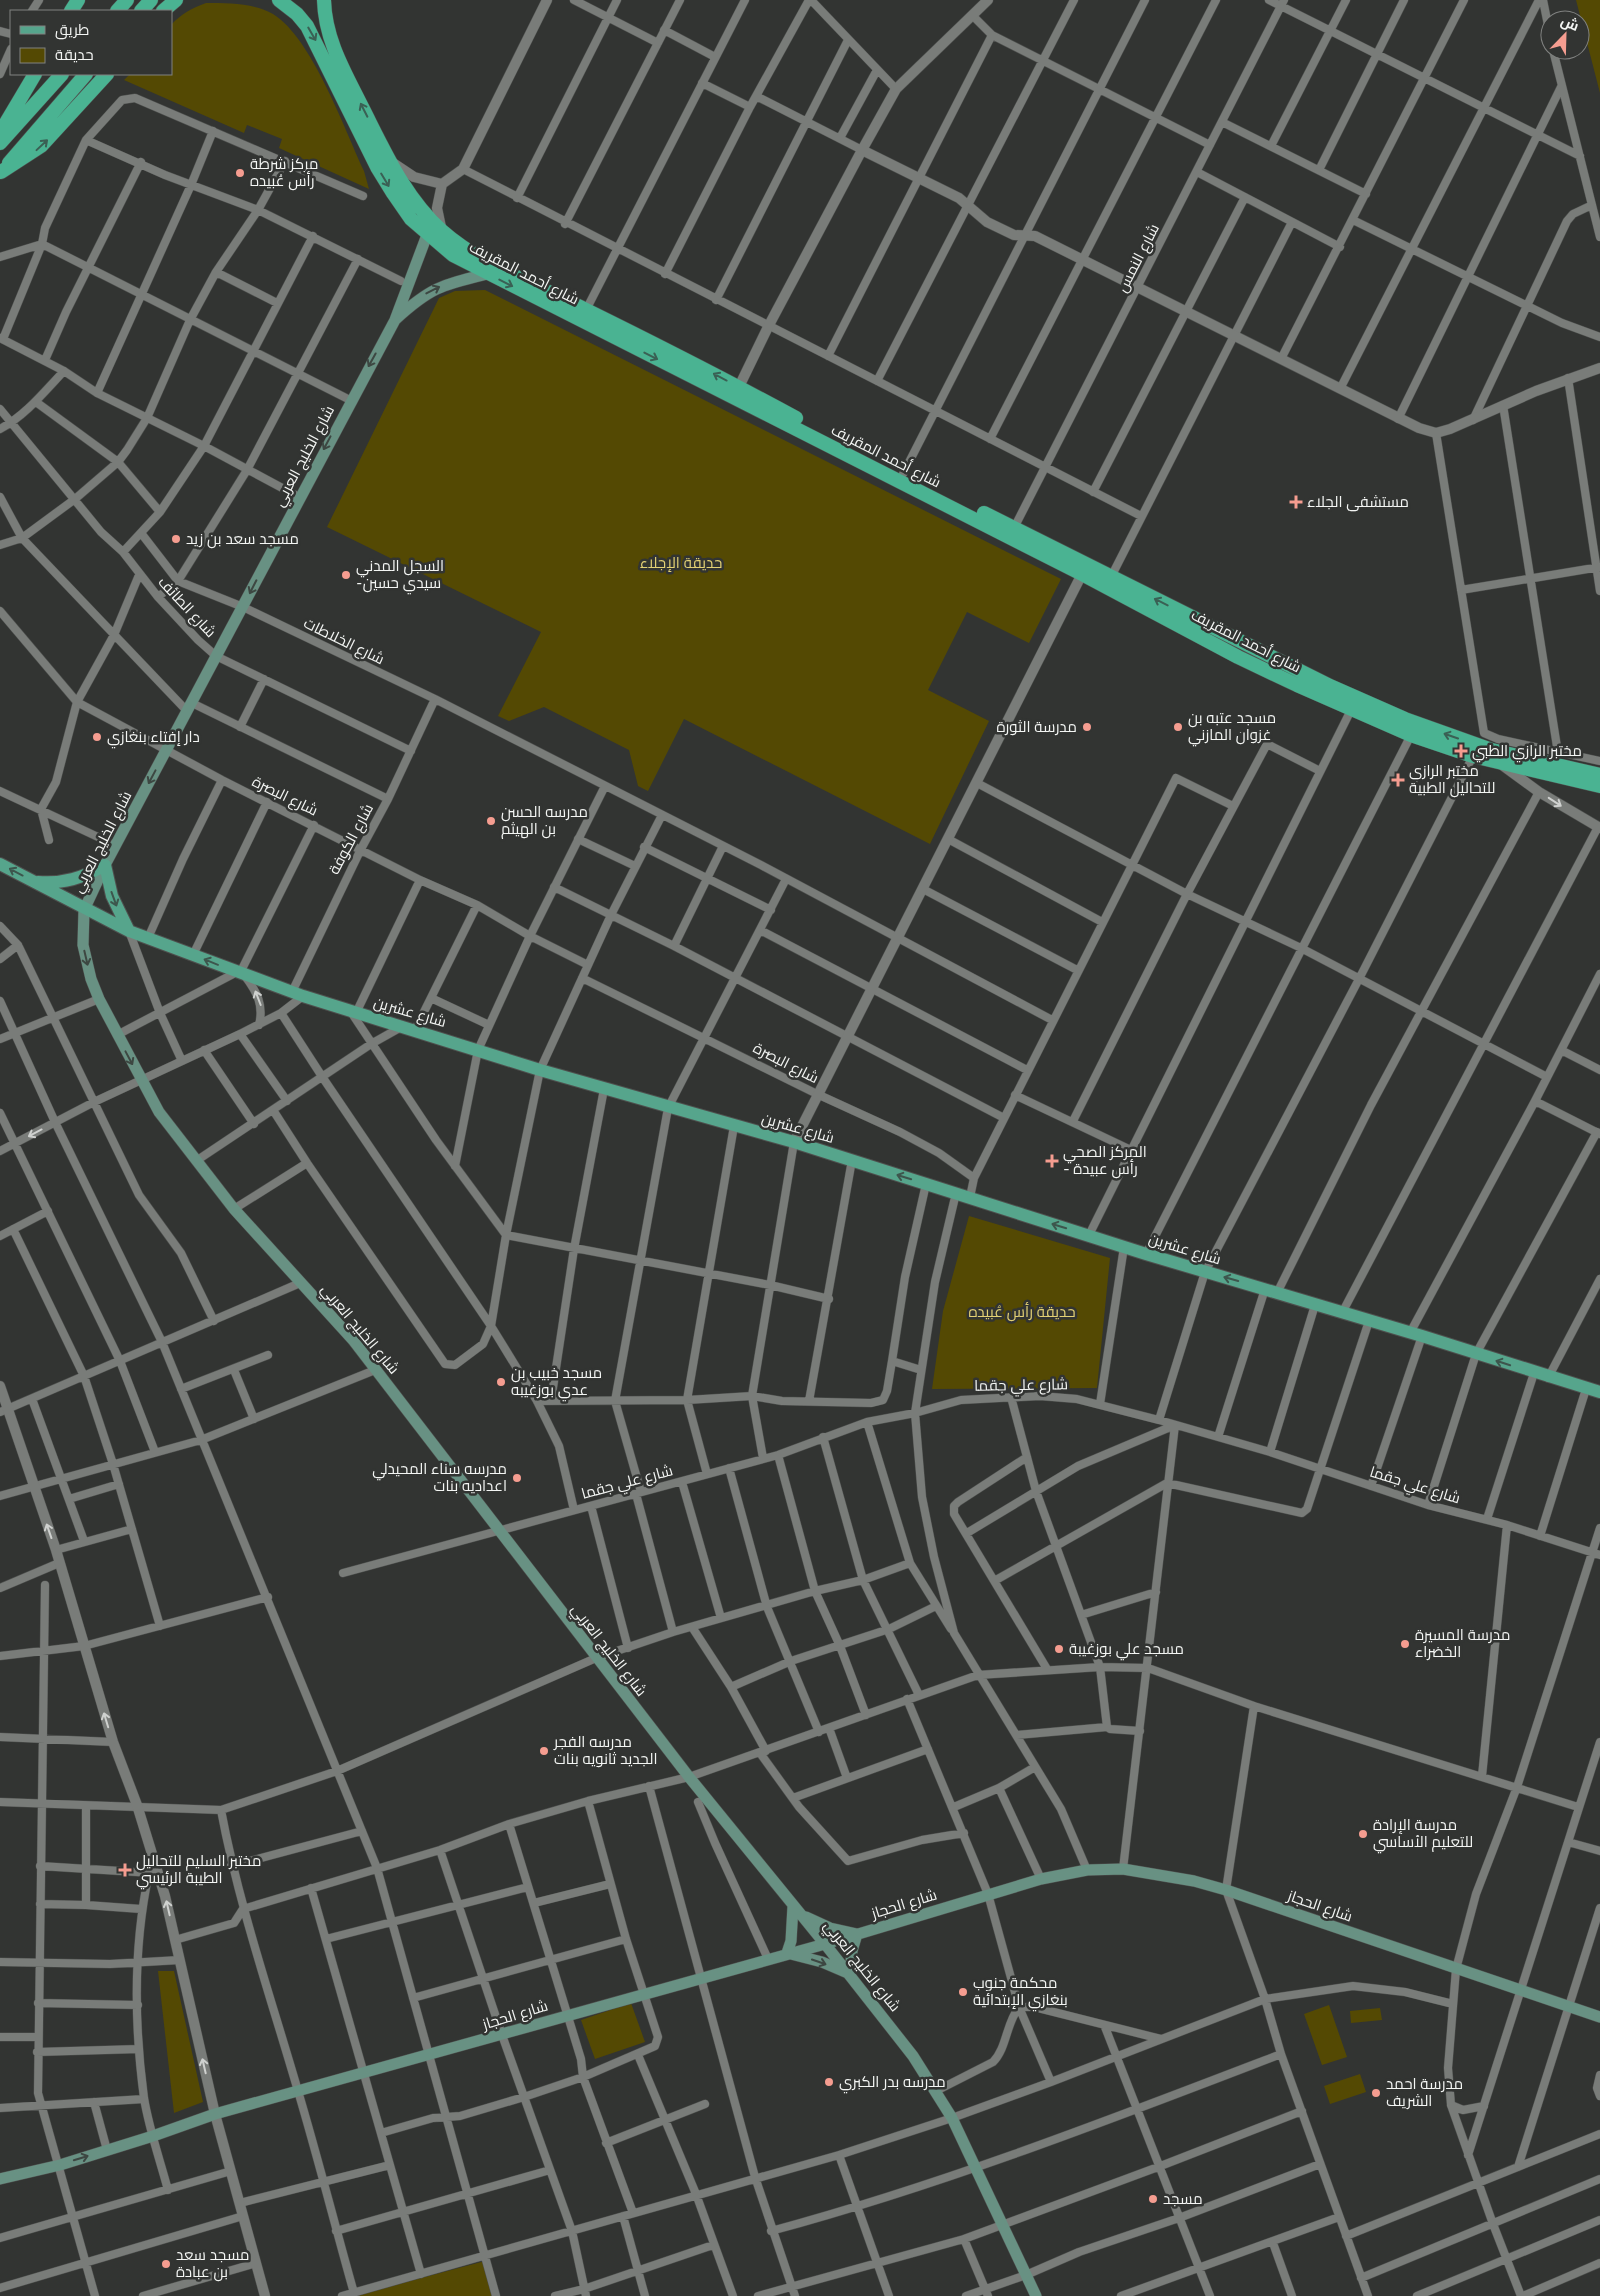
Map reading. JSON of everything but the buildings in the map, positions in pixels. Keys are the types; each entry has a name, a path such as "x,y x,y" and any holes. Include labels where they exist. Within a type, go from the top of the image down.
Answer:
{"highway":[{"path":"118,10 127,0"},
{"path":"142,10 151,0"},
{"path":"164,10 176,0"},
{"name":"شارع أحمد المقريف","path":"278,0 297,14 307,26 377,167 410,219 453,255 487,274 737,392 1111,577 1213,636 1350,710 1411,735 1473,756 1600,786"},
{"name":"شارع أحمد المقريف","path":"324,0 324,12 331,44 388,158 414,202 442,232 488,262 586,310 1082,574 1213,636 1436,731 1492,750 1600,775"},
{"path":"0,133 35,75"},
{"path":"0,143 61,75"},
{"path":"1,172 85,75"},
{"path":"1,172 41,146 106,75"}],"main road":[{"name":"شارع الخليج العربي","path":"427,235 395,320 350,400 243,607 115,845 84,910 82,945 91,979 117,1035 159,1112 196,1162 234,1209 353,1340 406,1407 497,1530 689,1777 826,1944 913,2056 952,2118 1036,2296"},
{"name":"شارع الخليج العربي","path":"395,320 430,290 450,282 487,274"},
{"name":"شارع عشرين","path":"0,864 84,910 129,931 298,994 540,1070 668,1108 794,1142 1204,1272 1416,1335 1548,1378 1600,1392"},
{"path":"34,882 53,883 72,880 105,865 112,896 129,931"},
{"name":"شارع الحجاز","path":"1,2177 60,2165 153,2136 215,2114 502,2035 566,2014 826,1944 1041,1879 1087,1870 1123,1869 1194,1881 1226,1890 1600,2017"},
{"path":"794,1906 791,1941 787,1953 828,1965 850,1974 852,1951 857,1934 830,1928 802,1915"}],"street":[{"path":"442,232 437,208 442,184 463,170 546,0"},
{"path":"574,0 658,43"},
{"path":"517,198 617,0"},
{"path":"565,224 680,0"},
{"path":"586,310 714,57 745,0"},
{"path":"665,274 750,107 810,0 896,89"},
{"path":"737,392 768,327 896,89 988,0"},
{"path":"877,381 1074,0"},
{"path":"903,474 1145,0"},
{"path":"990,439 1216,0"},
{"path":"1269,0 1283,3 1330,30 1580,156"},
{"path":"1271,146 1346,0"},
{"path":"1318,170 1404,0"},
{"path":"1282,359 1464,0"},
{"path":"1340,389 1539,0"},
{"name":"شارع النمس","path":"1014,528 1283,3"},
{"path":"972,15 992,35 1099,91 1210,145"},
{"path":"664,30 714,57"},
{"path":"828,356 992,35"},
{"path":"716,300 848,40"},
{"path":"0,74 10,51"},
{"path":"1555,60 1600,236"},
{"path":"840,138 877,70"},
{"path":"702,83 750,107"},
{"path":"1398,419 1561,86"},
{"path":"756,96 959,198 987,222 1014,235 1026,234 1035,236 1398,419 1436,433 1473,420 1503,405 1568,378 1600,368"},
{"path":"299,497 204,446 97,393 45,360 1,339 42,244 45,228 86,140 112,110 128,97 136,98 213,130 363,196"},
{"path":"1222,122 1366,194"},
{"path":"97,393 191,185 213,130"},
{"path":"86,140 191,185 258,210 401,281"},
{"path":"388,158 414,177 442,184"},
{"path":"0,544 22,538 75,499 118,462 146,418 190,320 216,272 258,210 285,161"},
{"path":"45,360 88,267 141,162"},
{"path":"463,170 565,224 1141,516"},
{"path":"1197,172 1340,247"},
{"path":"1094,492 1245,197"},
{"path":"1473,420 1568,221 1573,214 1592,204"},
{"path":"1353,220 1527,304 1562,323 1600,337"},
{"path":"1111,577 1292,222"},
{"path":"123,552 160,512 204,446 252,350 313,236"},
{"path":"0,257 42,244 350,400"},
{"path":"158,597 178,581 247,470 358,259"},
{"path":"216,272 277,303"},
{"path":"0,429 11,423 36,402 64,371"},
{"path":"1568,378 1600,591"},
{"path":"36,402 118,462 160,512"},
{"path":"1503,405 1558,753"},
{"name":"شارع الطائف","path":"0,409 101,532 123,552 158,597 198,640 216,656 411,751"},
{"path":"1436,433 1484,733 1498,739 1600,761"},
{"path":"0,497 22,538 114,634 189,707 240,727 388,799"},
{"path":"141,533 178,581"},
{"path":"1461,590 1598,568"},
{"path":"763,1458 752,1396 794,1142 871,986 977,783 1082,574"},
{"path":"49,840 41,809 56,782 77,702 114,634 139,575"},
{"name":"شارع الخلاطات","path":"178,581 243,607 434,699 723,846 1052,1020"},
{"name":"شارع البصرة","path":"0,611 4,623 77,702 222,780 420,880 477,905 530,936 588,965"},
{"path":"240,727 264,679"},
{"name":"شارع الكوفة","path":"298,994 361,849 388,799 434,699"},
{"path":"1089,1235 1350,710"},
{"path":"1146,1254 1411,735"},
{"path":"1073,1121 1187,894 1267,744 1320,771"},
{"path":"1159,1420 1204,1272 1360,979 1473,756"},
{"path":"1342,1313 1599,828 1539,792 1501,764"},
{"path":"970,1198 974,1178 1077,970 1176,778 1233,806"},
{"path":"148,938 222,780"},
{"path":"977,783 1187,894 1245,919 1547,1077"},
{"path":"455,1166 478,1050 530,936 605,786"},
{"path":"0,791 115,845"},
{"path":"1218,1437 1271,1291 1335,1176 1539,792"},
{"path":"193,954 267,802"},
{"path":"273,1110 307,1163 446,1364 455,1364 483,1344 491,1326 506,1235 540,1070 610,915 662,815"},
{"path":"117,1035 240,973 314,825"},
{"path":"578,839 635,866"},
{"path":"948,839 1102,922"},
{"path":"674,946 723,846"},
{"path":"644,847 771,910"},
{"path":"673,1632 615,1400 668,1108 786,879"},
{"path":"420,880 353,1012 371,1044 455,1166 506,1235 829,1298"},
{"path":"554,887 674,946 1004,1118"},
{"path":"923,888 1077,970"},
{"path":"415,1030 477,905"},
{"path":"0,926 18,945 55,1018 139,1195 181,1253 214,1321"},
{"path":"760,930 871,986 1027,1070"},
{"path":"129,931 160,1013 182,1061"},
{"path":"0,959 18,945"},
{"path":"240,973 258,996 261,1007 258,1024"},
{"path":"1370,1486 1416,1335 1600,974"},
{"name":"شارع البصرة","path":"582,978 817,1094 900,1132 939,1153 974,1178"},
{"path":"0,1151 94,1102 142,1081 281,1013 298,994"},
{"path":"431,998 489,1026"},
{"path":"0,1039 99,999"},
{"path":"0,1001 55,1122 105,1220 162,1342 201,1440 268,1597 377,1868 496,2296"},
{"path":"281,1013 484,1315 537,1400 559,1446 574,1510"},
{"path":"196,1162 371,1044 403,1026"},
{"path":"240,1034 287,1101"},
{"path":"204,1050 254,1124"},
{"path":"1561,1050 1600,1070"},
{"path":"551,1401 574,1249 604,1089"},
{"path":"1015,1095 1131,1150"},
{"path":"1428,1505 1476,1354 1599,1133 1535,1101"},
{"path":"0,1113 120,1361 155,1452"},
{"path":"707,1474 687,1400 734,1126"},
{"path":"809,1401 829,1298 852,1160"},
{"path":"234,1209 307,1163"},
{"path":"537,1400 687,1400 752,1396 782,1401 871,1403 883,1400 887,1392 905,1277 926,1184"},
{"path":"954,1633 934,1557 922,1497 915,1413 935,1282 956,1193"},
{"path":"0,1236 48,1211"},
{"path":"13,1229 84,1376 113,1464 160,1626"},
{"path":"1100,1404 1124,1247"},
{"path":"1548,1378 1600,1279"},
{"path":"4,1411 300,1282"},
{"path":"484,1315 495,1303"},
{"path":"1270,1452 1315,1304"},
{"path":"996,1580 1167,1483 1302,1514 1306,1509 1321,1469 1369,1321"},
{"path":"181,1389 268,1356"},
{"path":"892,1361 921,1370"},
{"path":"234,1370 254,1418"},
{"path":"0,1496 201,1440 375,1370"},
{"path":"1487,1520 1534,1373"},
{"path":"0,1386 4,1411 34,1486 56,1550 113,1742 137,1806 153,1873 175,1940 215,2114 265,2296"},
{"path":"1540,1536 1586,1389"},
{"path":"1011,1397 1036,1491 1100,1667 1107,1727"},
{"name":"شارع علي جقما","path":"343,1573 778,1455 867,1422 915,1413 962,1400 1011,1397 1077,1399 1100,1404 1270,1452 1428,1505 1507,1525 1600,1556"},
{"path":"32,1399 84,1541"},
{"path":"867,1422 910,1563 1061,1809 1087,1870"},
{"path":"967,1533 1078,1466 1175,1425"},
{"path":"1123,1869 1175,1425"},
{"path":"823,1437 863,1580 889,1629 919,1695"},
{"path":"778,1455 815,1591 840,1646 866,1715"},
{"path":"1027,1457 954,1506 954,1514 996,1580 1048,1669"},
{"path":"729,1468 767,1607 819,1732"},
{"path":"682,1482 721,1618"},
{"path":"69,1499 119,1484"},
{"path":"591,1506 628,1648"},
{"path":"1482,1776 1507,1525"},
{"path":"1600,1528 1517,1787 1476,1894 1456,1969 1448,2068 1451,2105 1493,2224 1522,2296 1600,2263"},
{"path":"56,1550 132,1529"},
{"path":"0,1588 59,1563"},
{"path":"0,1802 221,1810 337,1770 596,1658 673,1632 767,1607 815,1591 863,1580 910,1563"},
{"path":"45,1585 38,1962 38,2093 96,2296"},
{"path":"1081,1615 1156,1592"},
{"path":"0,1656 84,1646 268,1597"},
{"path":"731,1687 791,1661 889,1629 936,1606"},
{"path":"692,1627 731,1687 763,1752 793,1798 848,1861 922,1840 964,1833"},
{"path":"175,1940 234,1923 243,1909 440,1850 509,1824 588,1801 689,1777 978,1674 1100,1667 1148,1668 1254,1706 1578,1807"},
{"path":"907,1699 954,1807 988,1894 1019,2007 1051,2082"},
{"path":"1254,1706 1226,1890 1265,1999 1281,2054 1368,2296"},
{"path":"1017,1735 1107,1727 1110,1729 1140,1731"},
{"path":"830,1728 847,1778"},
{"path":"0,1737 113,1742"},
{"path":"1468,2155 1600,1742"},
{"path":"793,1798 928,1749"},
{"path":"954,1807 999,1788 1035,1767"},
{"path":"1592,1768 1600,1771"},
{"path":"649,1786 755,2177 795,2296"},
{"path":"999,1788 1041,1879"},
{"path":"381,2133 433,2118 460,2116 524,2097 584,2077 655,2046 658,2037 626,1939 588,1801"},
{"path":"698,1802 714,1843 768,1959"},
{"path":"86,1806 86,1905"},
{"path":"221,1810 243,1909 298,2092 354,2293"},
{"path":"509,1824 581,2059 584,2077 606,2143 633,2213"},
{"path":"232,1866 362,1831"},
{"path":"1568,1842 1600,1851"},
{"path":"440,1850 502,2035 572,2231 585,2292"},
{"path":"40,1866 153,1873"},
{"path":"153,1873 141,1909 136,1964 140,2049 144,2099 168,2190"},
{"path":"534,1903 610,1884"},
{"path":"326,1939 528,1887"},
{"path":"311,1888 421,2274"},
{"path":"40,1904 141,1909"},
{"path":"1518,2166 1600,1908"},
{"path":"413,1998 626,1939"},
{"path":"0,1962 136,1964 180,1960"},
{"path":"342,2296 755,2177 839,2155 952,2118 1051,2082 1265,1999 1353,1986 1405,1992 1453,2004"},
{"path":"38,2003 138,2005"},
{"path":"1019,2007 1034,2007 1161,2039"},
{"path":"936,2091 993,2062 999,2054 1011,2019 1019,2007"},
{"path":"1104,2026 1210,2296"},
{"path":"0,2037 37,2037"},
{"path":"38,2052 140,2049"},
{"path":"772,2231 858,2208 1138,2110 1281,2054"},
{"path":"638,2055 696,2194 733,2296"},
{"path":"1599,2091 1600,2075"},
{"path":"0,2108 144,2099"},
{"path":"94,2102 107,2150"},
{"path":"606,2143 705,2104"},
{"path":"1451,2105 1462,2110 1484,2106"},
{"path":"758,2296 964,2239 1302,2111"},
{"path":"1346,2236 1600,2134"},
{"path":"839,2155 890,2296"},
{"path":"966,2296 987,2293 1079,2252 1179,2218 1320,2164"},
{"path":"240,2203 390,2165"},
{"path":"336,2231 550,2170"},
{"path":"0,2238 231,2171"},
{"path":"1361,2278 1600,2179"},
{"path":"0,2288 243,2216"},
{"path":"623,2216 645,2296"},
{"path":"1121,2296 1272,2243 1339,2217"},
{"path":"1417,2296 1600,2220"},
{"path":"964,2239 987,2293"},
{"path":"1272,2243 1292,2296"},
{"path":"555,2296 585,2292 713,2245"},
{"path":"143,2296 256,2263"}],"green space":[{"path":"1576,0 1600,0 1600,93 1590,54 1590,10 1579,10"},
{"path":"206,3 249,6 266,10 287,26 301,43 326,85 364,171 369,189 279,148 282,139 247,125 244,133 124,80 129,75 172,75 172,24 196,7"},
{"name":"حديقة الإجلاء","path":"485,290 1061,579 1029,643 967,612 928,690 989,721 930,844 684,719 648,791 638,786 629,750 544,707 509,721 498,716 541,632 327,527 439,298 455,291"},
{"name":"حديقة رأس عُبيده","path":"969,1216 1110,1258 1097,1388 932,1389 943,1311"},
{"path":"158,1971 174,1971 203,2102 174,2113"},
{"path":"631,2003 645,2042 595,2059 581,2020"},
{"path":"1329,2005 1347,2057 1322,2065 1304,2014"},
{"path":"1380,2008 1382,2020 1351,2023 1350,2011"},
{"path":"1360,2074 1366,2092 1330,2104 1324,2086"},
{"path":"489,2260 497,2296 353,2296"}],"place":[{"name":"مركز شرطة رأس عُبيده","path":"240,173"},
{"name":"مستشفى الجلاء","path":"1296,502"},
{"name":"مسجد سعد بن زيد","path":"176,539"},
{"name":"السجل المدني -سيدي حسين","path":"346,575"},
{"name":"مدرسة الثورة","path":"1087,727"},
{"name":"مسجد عتبه بن غزوان المازني","path":"1178,727"},
{"name":"دار إفتاء بنغازي","path":"97,737"},
{"name":"مختبر الرازي الطبي","path":"1461,751"},
{"name":"مختبر الرازي للتحاليل الطبية","path":"1398,780"},
{"name":"مدرسه الحسن بن الهيثم","path":"491,821"},
{"name":"المركز الصحي - رأس عبيدة","path":"1052,1161"},
{"name":"مسجد خبيب بن عدي بوزغيبه","path":"501,1382"},
{"name":"مدرسه سناء المحيدلي اعداديه بنات","path":"517,1478"},
{"name":"مدرسة المسيرة الخضراء","path":"1405,1644"},
{"name":"مسجد علي بوزغيبة","path":"1059,1649"},
{"name":"مدرسه الفجر الجديد ثانويه بنات","path":"544,1751"},
{"name":"مدرسة الإرادة للتعليم الأساسي","path":"1363,1834"},
{"name":"مختبر السليم للتحاليل الطيبة الرئيسي","path":"125,1870"},
{"name":"محكمة جنوب بنغازي الإبتدائية","path":"963,1992"},
{"name":"مدرسه بدر الكبري","path":"829,2082"},
{"name":"مدرسة احمد الشريف","path":"1376,2093"},
{"name":"مسجد","path":"1153,2199"},
{"name":"مسجد سعد بن عبادة","path":"166,2264"}]}
